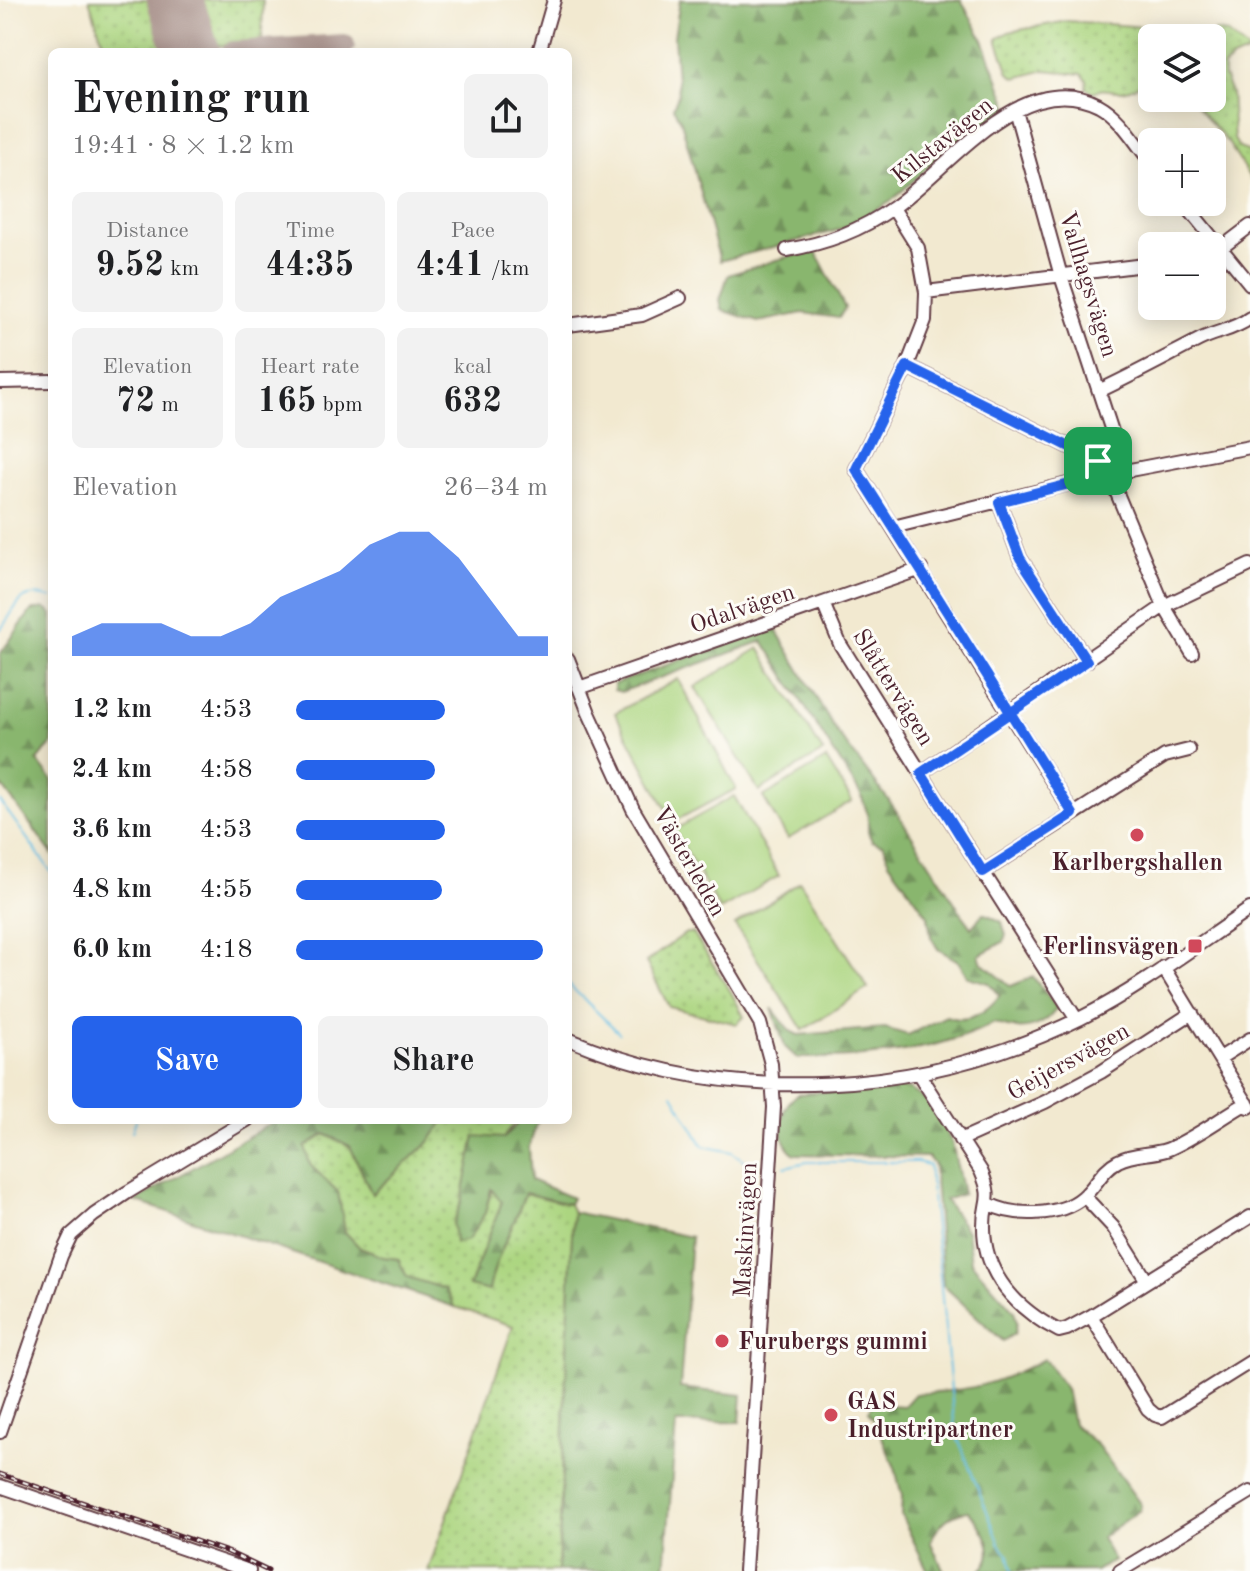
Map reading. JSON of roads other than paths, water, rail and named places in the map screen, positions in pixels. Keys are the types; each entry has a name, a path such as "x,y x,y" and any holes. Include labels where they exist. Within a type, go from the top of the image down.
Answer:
{"street":[{"path":"540,48 554,0"},
{"name":"Kilstavägen","path":"787,250 841,238 893,208 955,152 1015,110 1050,96 1068,96 1097,104 1120,123 1138,146"},
{"name":"Vallhagsvägen","path":"1015,110 1061,276 1125,471"},
{"path":"893,208 918,248 926,292 925,320 907,366 856,469 1073,814"},
{"path":"1226,245 1250,226"},
{"path":"1226,261 1250,284"},
{"path":"926,292 1138,266"},
{"path":"572,324 642,315 680,298"},
{"path":"1099,391 1207,337 1234,329 1250,318"},
{"path":"907,366 1098,461 1109,474 1164,606 1192,653"},
{"path":"0,382 48,381"},
{"path":"893,527 1109,474 1250,447"},
{"path":"999,502 1020,558 1087,661"},
{"path":"921,773 1164,606 1250,565"},
{"name":"Odalvägen","path":"579,688 921,569"},
{"name":"Slåttervägen","path":"823,603 840,644 1077,1020"},
{"name":"Västerleden","path":"572,670 612,765 643,827 760,1023 768,1048 773,1083"},
{"path":"983,872 1165,756 1189,750"},
{"path":"572,1040 680,1073 730,1081 856,1083 918,1073 982,1058 1077,1020 1250,909"},
{"path":"989,1204 1002,1211 1040,1212 1073,1204 1116,1162 1165,1150 1248,1106 1163,967"},
{"name":"Geijersvägen","path":"960,1140 1091,1078 1192,1013"},
{"path":"1220,1058 1250,1039"},
{"path":"918,1073 981,1171 988,1187 989,1204 984,1220 987,1254 993,1270 1013,1299 1059,1331 1091,1316 1250,1217"},
{"name":"Maskinvägen","path":"745,1571 773,1083"},
{"path":"0,1432 66,1242 82,1225 112,1203 240,1124"},
{"path":"1084,1196 1113,1227 1147,1281"},
{"path":"1091,1316 1148,1409 1161,1417 1250,1362"},
{"path":"0,1486 249,1571"},
{"path":"1120,1571 1250,1492"}],"waterway":[{"path":"0,630 25,597 48,597"},
{"path":"0,801 48,867"},
{"path":"572,988 619,1033"},
{"path":"673,1094 703,1146 732,1152 752,1166"},
{"path":"132,1132 135,1124"},
{"path":"785,1167 807,1162 917,1162 929,1165 955,1431 1000,1544 1009,1556 1012,1571"}],"railway":[{"path":"0,1474 228,1552 268,1571"}],"place":[{"name":"Karlbergshallen","path":"1137,835"},
{"name":"Ferlinsvägen","path":"1195,946"},
{"name":"Furubergs gummi","path":"722,1341"},
{"name":"GAS Industripartner","path":"831,1415"}]}
